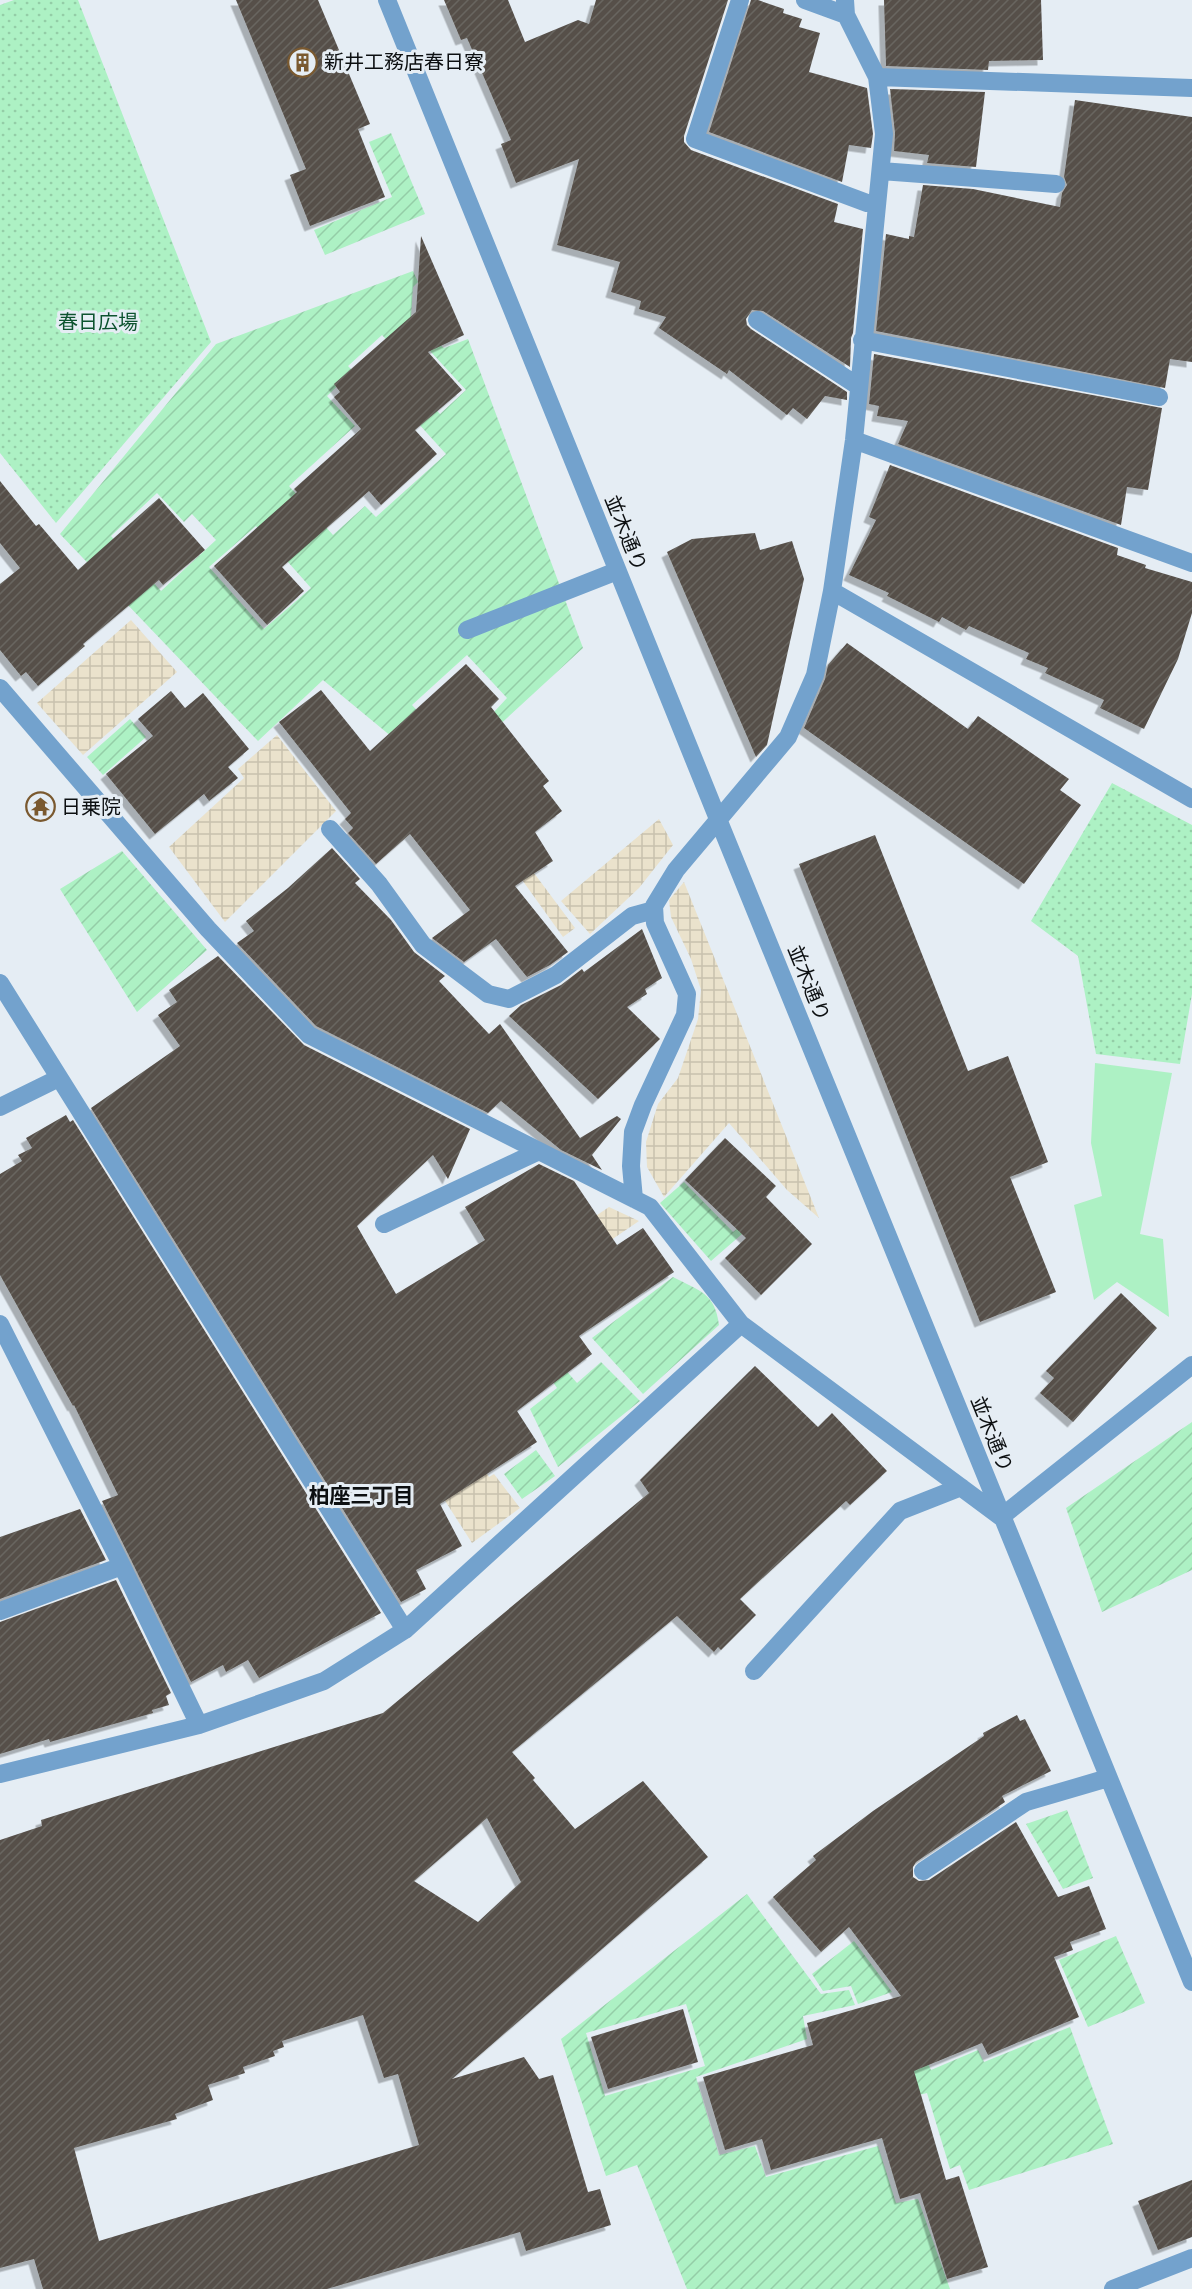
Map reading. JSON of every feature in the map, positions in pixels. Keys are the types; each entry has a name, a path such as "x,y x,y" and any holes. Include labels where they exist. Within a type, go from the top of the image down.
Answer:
{"street":[{"name":"並木通り","path":"387,0 1001,1517 1192,1982"},
{"path":"740,0 695,139 867,203 877,203"},
{"path":"634,1199 633,1132 643,1105 685,1016 687,994 655,923 654,906 676,870 788,737 815,675 832,591 854,440 884,134 877,77 845,8 805,0"},
{"path":"877,77 1192,88"},
{"path":"881,171 1056,184"},
{"path":"757,320 858,386"},
{"path":"862,340 1159,397"},
{"path":"854,440 1192,563"},
{"path":"467,630 617,571"},
{"path":"832,591 1192,799"},
{"path":"0,688 208,929 309,1035 650,1207 741,1323 1001,1517 1192,1365"},
{"path":"330,829 379,884 423,945 488,994 509,999 556,975 632,916 654,910"},
{"path":"0,983 405,1630"},
{"path":"0,1107 59,1078"},
{"path":"384,1224 539,1151"},
{"path":"0,1774 199,1725 324,1681 405,1630 741,1323"},
{"path":"0,1324 199,1725"},
{"path":"754,1671 900,1511 961,1487"},
{"path":"0,1611 122,1566"},
{"path":"923,1871 1026,1802 1108,1778"},
{"path":"1113,2289 1192,2258"}],"shaded area":[{"path":"131,620 177,672 83,755 37,703"},
{"path":"277,735 336,811 225,922 169,847 244,778 238,769"},
{"path":"659,819 673,845 639,888 590,934 561,901"},
{"path":"531,869 575,928 563,937 520,877"},
{"path":"684,882 819,1218 787,1190 729,1123 664,1197 647,1167 646,1142 658,1104 678,1078 698,1019 701,990 691,959 671,917 669,900"},
{"path":"609,1207 639,1221 576,1264 560,1240"},
{"path":"420,1370 489,1477 494,1474 520,1508 472,1543 375,1391"}],"green space":[{"name":"春日広場","path":"14,0 78,0 211,342 56,523 0,453 0,5"},
{"path":"391,133 425,214 325,255 314,230 392,197 369,142"},
{"path":"413,271 418,282 413,287 411,318 418,328 444,348 468,339 583,648 446,774 392,737 323,680 258,741 60,534 216,344","holes":["382,335 395,349 430,351 466,390 440,414 413,385 397,400 446,454 376,517 365,506 333,535 289,486 355,426 327,396 353,371 348,366","157,493 184,522 192,514 216,540 161,591 111,536","256,526 311,588 264,629 209,567","467,655 507,698 456,753 412,705"]},
{"path":"130,719 146,737 103,775 87,757"},
{"path":"1112,783 1192,825 1192,994 1180,1064 1096,1054 1078,956 1031,921"},
{"path":"122,851 207,950 137,1012 60,889"},
{"path":"1095,1063 1172,1073 1140,1234 1163,1239 1169,1317 1117,1282 1094,1300 1074,1205 1102,1196 1091,1143"},
{"path":"684,1182 733,1232 743,1224 749,1228 711,1261 660,1203"},
{"path":"673,1277 710,1299 719,1325 643,1394 592,1338"},
{"path":"601,1362 640,1401 558,1467 530,1409 557,1388 549,1376 563,1367 577,1383"},
{"path":"1192,1422 1192,1570 1102,1612 1066,1508"},
{"path":"536,1450 555,1476 522,1499 504,1474"},
{"path":"1067,1810 1093,1878 1063,1889 1026,1824"},
{"path":"747,1894 821,1994 849,1990 855,2005 803,2016 807,2039 696,2077 719,2155 755,2146 766,2177 878,2146 896,2203 918,2199 950,2289 687,2289 637,2165 606,2176 561,2039","holes":["686,2004 705,2066 605,2096 586,2033"]},
{"path":"1116,1936 1145,2003 1088,2027 1059,1960"},
{"path":"854,1941 892,1992 858,2004 851,1986 823,1991 812,1974"},
{"path":"898,2000 931,2070 978,2050 984,2062 1070,2027 1113,2144 969,2190 960,2165 950,2169 927,2093 903,2099"}],"building":[{"name":"新井工務店春日寮","path":"236,0 318,0 370,124 358,129 385,197 310,226 290,175 306,169"},
{"path":"444,0 508,0 525,42 578,20 589,24 596,0 728,0 684,142 691,150 838,204 834,222 863,229 850,367 763,311 752,310 746,319 751,329 847,392 847,400 825,396 807,419 793,408 787,415 729,370 727,374 659,328 666,317 639,309 641,301 611,292 620,262 557,245 579,159 516,183 501,144 511,140 467,38 461,40"},
{"path":"751,0 758,0 784,9 783,13 802,19 799,27 820,33 809,72 867,88 873,134 871,148 849,145 842,182 709,132"},
{"path":"884,0 1041,0 1043,60 989,61 988,70 886,66"},
{"path":"890,89 985,92 976,167 927,163 929,155 894,151 895,133"},
{"path":"1075,100 1192,117 1192,362 1170,359 1165,388 876,331 886,234 909,239 909,236 914,237 923,185 973,189 1060,207 1062,193 1067,185 1064,177"},
{"path":"421,236 464,335 428,352 462,390 415,430 437,454 381,505 369,491 282,567 304,591 267,625 214,566 297,492 294,489 361,429 334,397 340,392 334,384 416,312"},
{"path":"874,354 1162,408 1148,490 1127,487 1121,525 898,444 908,421 877,416 879,406 869,404"},
{"path":"890,465 1118,548 1117,555 1146,565 1145,568 1192,582 1192,613 1178,659 1144,729 1100,708 1104,700 1045,673 1048,668 1026,659 1029,653 969,626 966,630 942,617 939,622 887,596 889,593 849,575 876,520 869,517"},
{"path":"0,481 36,526 39,524 78,570 159,498 205,550 163,585 159,580 83,644 85,646 38,686 26,672 21,676 0,650 0,584 20,568 0,543"},
{"path":"755,533 760,550 792,541 804,579 767,745 756,757 667,552 692,539"},
{"path":"847,643 968,729 978,716 1069,779 1060,790 1081,805 1024,884 804,728 825,679 828,665"},
{"path":"466,664 499,699 491,707 549,781 543,786 562,811 535,832 553,861 515,886 568,952 527,977 496,939 464,962 432,938 470,910 410,834 376,864 348,833 353,828 345,819 351,813 279,722 321,690 370,751"},
{"path":"171,691 185,708 203,693 249,749 228,767 238,778 209,801 204,794 155,834 106,774 153,736 138,719"},
{"path":"875,835 968,1071 1008,1056 1048,1162 1010,1177 1056,1292 980,1322 799,864"},
{"path":"332,848 360,879 355,883 391,920 414,952 445,976 439,981 489,1034 500,1024 580,1138 617,1116 621,1119 592,1155 602,1170 561,1150 501,1101 488,1113 316,1026 237,943 254,931 246,921 288,888"},
{"path":"642,929 662,978 645,989 647,994 627,1007 660,1039 598,1099 509,1016 521,1005 561,985 582,969 584,972"},
{"path":"218,956 304,1045 470,1129 448,1179 433,1155 357,1226 396,1294 485,1240 465,1207 539,1164 574,1181 617,1245 643,1228 674,1272 579,1336 592,1354 517,1411 537,1442 440,1504 462,1546 416,1570 426,1589 401,1602 91,1108 180,1046 158,1015 177,1002 169,990"},
{"path":"66,1115 70,1122 73,1120 381,1613 259,1678 248,1660 226,1672 223,1665 191,1682 102,1501 118,1495 74,1405 0,1275 0,1174 22,1161 18,1155 32,1148 26,1138"},
{"path":"725,1138 776,1186 766,1197 812,1244 761,1295 725,1258 746,1238 685,1180"},
{"path":"1121,1293 1157,1328 1073,1422 1040,1393 1054,1378 1046,1371"},
{"path":"755,1366 818,1427 832,1413 887,1471 850,1505 846,1501 740,1599 756,1615 721,1650 718,1647 714,1652 677,1616 512,1752 575,1829 643,1781 708,1857 452,2079 524,2057 539,2079 553,2075 588,2192 600,2189 611,2225 526,2251 520,2232 327,2289 43,2289 34,2259 0,2268 0,1840 42,1826 41,1820 383,1713 649,1493 640,1480","holes":["487,1818 521,1882 478,1922 414,1881","363,2015 384,2078 398,2074 419,2145 99,2241 74,2148 177,2119 175,2114 213,2100 208,2085 245,2073 243,2067 275,2056 273,2051 284,2047 282,2041"]},
{"path":"80,1509 106,1560 0,1599 0,1537"},
{"path":"116,1580 171,1693 166,1696 169,1705 152,1710 153,1713 50,1742 49,1739 0,1754 0,1622"},
{"path":"1017,1715 1020,1721 1025,1719 1051,1771 1002,1796 1005,1802 916,1862 913,1867 913,1877 919,1881 929,1880 1016,1822 1058,1897 1089,1886 1106,1929 1070,1942 1073,1950 1054,1957 1079,2017 988,2055 982,2043 914,2071 946,2180 959,2176 988,2267 947,2279 920,2193 900,2199 882,2138 771,2170 762,2139 725,2150 703,2077 813,2045 807,2023 901,1996 849,1927 821,1952 773,1897 816,1860 813,1856 873,1811 984,1736 983,1733"},
{"path":"683,2009 698,2062 608,2089 591,2037"},
{"path":"1192,2180 1192,2237 1158,2250 1138,2201"}],"place":[{"name":"新井工務店春日寮","path":"303,62"},
{"name":"日乗院","path":"40,807"}],"district":[{"name":"柏座三丁目","path":"361,1495"}]}
